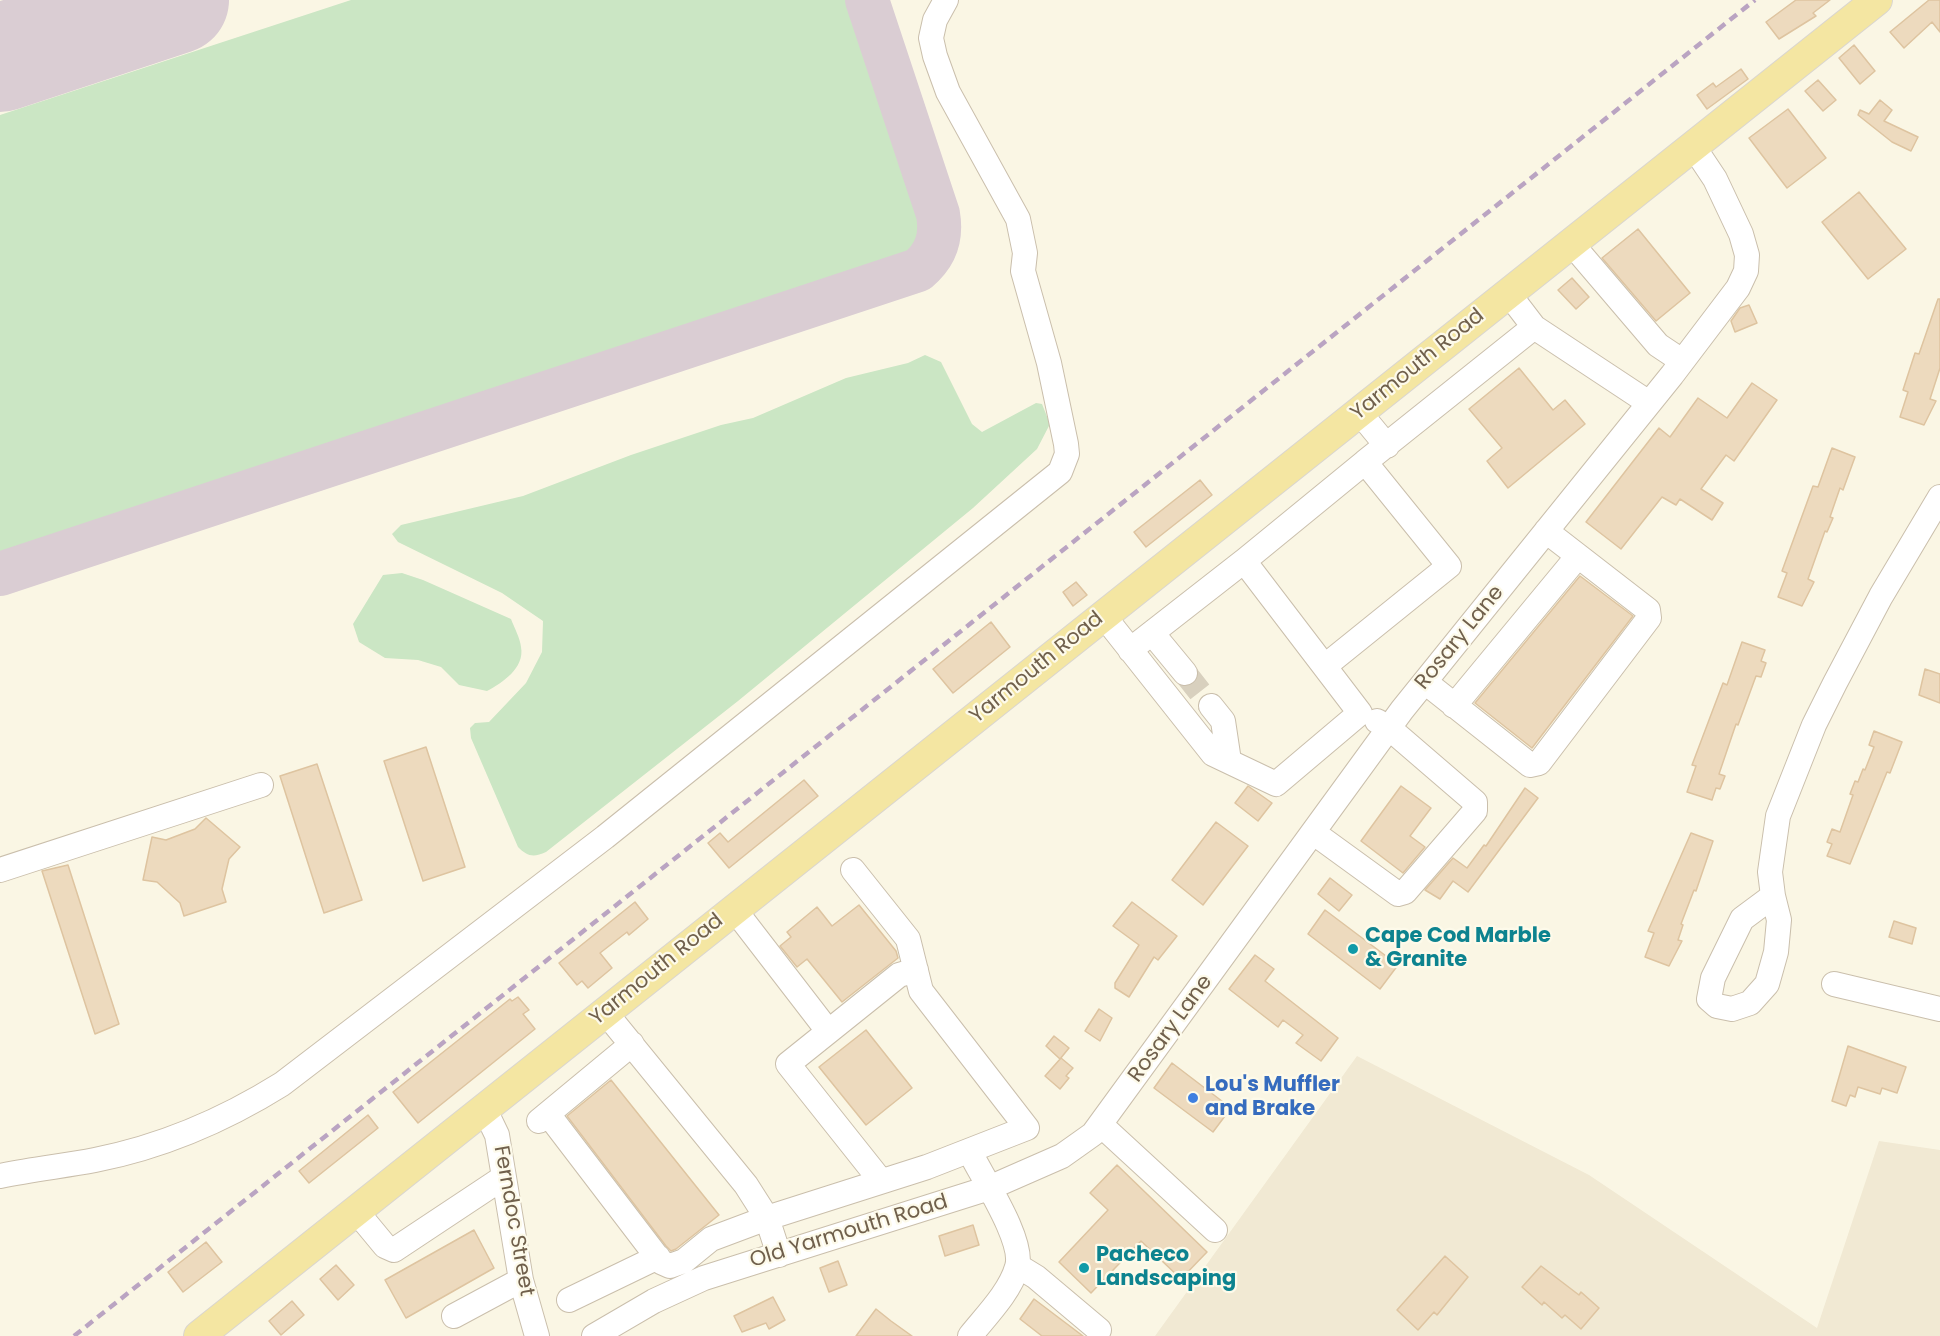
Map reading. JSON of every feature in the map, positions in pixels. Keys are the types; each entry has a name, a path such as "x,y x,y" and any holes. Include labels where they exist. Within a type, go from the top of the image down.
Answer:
{"main road":[{"name":"Yarmouth Road","path":"199,1336 1877,0"}],"street":[{"path":"0,1176 97,1160 171,1138 242,1107 282,1084 554,877 1060,472 1067,454 1066,444 1049,363 1023,270 1025,253 1018,219 948,92 935,56 931,38 935,20 946,0"},
{"name":"Rosary Lane","path":"1101,1125 1389,728 1649,404 1738,288 1746,271 1747,255 1742,234 1715,179 1693,146"},
{"path":"1571,243 1658,345 1682,362"},
{"path":"1508,293 1534,327 1649,404"},
{"path":"1130,650 1534,327"},
{"path":"1359,412 1387,446"},
{"path":"1325,666 1449,566 1365,462"},
{"path":"1773,896 1770,872 1778,816 1805,746 1881,596 1940,497"},
{"path":"1425,682 1530,765 1539,763 1649,618 1648,610 1546,531"},
{"path":"1454,706 1578,556"},
{"path":"1244,561 1360,712 1389,728 1475,802 1475,811 1405,892 1398,894 1314,833"},
{"path":"1103,615 1213,754 1276,783 1360,712"},
{"path":"1152,633 1185,673"},
{"path":"1211,706 1223,721 1229,761"},
{"path":"0,870 261,785"},
{"path":"632,1044 543,1118 665,1264 676,1265 711,1239 767,1218 970,1152 1027,1128 921,991 908,939 853,870"},
{"path":"734,909 828,1031"},
{"path":"881,1181 788,1064 899,975 916,970"},
{"path":"1834,984 1940,1009"},
{"path":"605,1012 746,1185 767,1218 779,1255"},
{"name":"Ferndoc Street","path":"484,1108 497,1136 521,1280 537,1336"},
{"path":"1101,1125 1215,1230"},
{"name":"Old Yarmouth Road","path":"594,1336 654,1301 704,1278 988,1188 1062,1156 1087,1139 1101,1125"},
{"path":"969,1336 1004,1291 1018,1266 1010,1228 970,1152"},
{"path":"356,1211 385,1246 394,1250 504,1177"},
{"path":"569,1300 658,1257"},
{"path":"1018,1266 1036,1277 1099,1330"},
{"path":"454,1316 521,1280"}],"shaded area":[{"path":"1357,1056 1589,1175 1817,1328 1879,1141 1940,1150 1940,1336 1155,1336"}],"green space":[{"path":"351,0 852,0 925,218 923,237 916,250 910,255 887,267 0,558 0,115"},
{"path":"925,355 941,362 972,424 982,432 1036,403 1042,404 1050,424 1037,449 973,508 738,701 546,852 534,855 521,850 471,738 470,728 475,723 489,722 526,683 542,652 543,621 502,593 398,542 392,534 401,525 523,496 631,455 721,425 753,418 846,378 908,363"},
{"path":"402,573 511,619 521,647 521,655 511,674 487,691 459,685 441,667 418,660 385,658 359,642 353,624 383,575"}],"building":[{"path":"1796,0 1830,0 1813,13 1816,16 1779,39 1766,22"},
{"path":"1929,0 1940,0 1940,32 1932,22 1904,48 1890,32"},
{"path":"1854,45 1875,71 1860,84 1839,58"},
{"path":"1741,69 1748,79 1707,109 1697,95 1713,83 1716,87"},
{"path":"1818,80 1836,100 1823,111 1805,91"},
{"path":"1880,100 1892,110 1884,121 1918,137 1911,151 1892,142 1858,115 1860,110 1869,114"},
{"path":"1788,109 1826,158 1787,188 1749,138"},
{"path":"1859,192 1906,249 1868,279 1822,222"},
{"path":"1638,229 1690,293 1656,321 1602,258"},
{"path":"1572,278 1589,297 1576,309 1558,290"},
{"path":"1938,299 1940,299 1940,368 1930,399 1936,401 1924,425 1900,417 1908,392 1903,390 1915,353 1919,354"},
{"path":"1749,305 1757,323 1735,332 1731,321 1740,308"},
{"path":"1519,368 1553,410 1565,400 1585,424 1508,488 1487,461 1502,448 1469,409"},
{"path":"1752,383 1777,400 1734,461 1726,455 1701,489 1723,503 1712,520 1680,499 1676,505 1662,497 1621,549 1586,522 1659,428 1670,437 1698,398 1727,418"},
{"path":"1832,448 1855,457 1843,490 1840,488 1830,517 1833,518 1827,532 1825,531 1808,579 1814,582 1802,606 1778,597 1787,573 1782,571 1813,486 1818,487"},
{"path":"1200,480 1212,495 1146,547 1134,532"},
{"path":"1580,576 1633,616 1532,748 1475,703"},
{"path":"1076,582 1087,595 1073,606 1063,592"},
{"path":"991,622 1010,647 953,693 933,669"},
{"path":"1742,642 1765,650 1761,661 1766,663 1761,677 1756,676 1738,725 1736,724 1719,774 1725,776 1720,789 1716,788 1712,800 1687,792 1696,766 1692,765 1723,683 1727,685"},
{"path":"1925,669 1940,674 1940,703 1919,695"},
{"path":"1874,731 1902,742 1890,773 1887,772 1850,864 1827,856 1832,844 1827,842 1832,829 1840,832 1853,795 1850,794 1855,781 1858,782 1863,769 1865,770 1874,747 1869,745"},
{"path":"426,747 465,867 423,881 384,761"},
{"path":"317,764 362,900 324,913 280,776"},
{"path":"804,780 818,796 729,868 708,843 720,833 728,842"},
{"path":"1248,786 1272,803 1258,821 1235,803"},
{"path":"1401,786 1431,808 1410,836 1425,847 1403,873 1361,841"},
{"path":"1525,788 1538,798 1468,892 1453,881 1440,899 1425,890 1453,858 1467,868 1484,845 1486,846"},
{"path":"206,818 240,847 229,859 222,889 226,902 184,916 180,903 157,882 143,880 152,837 166,840 195,829"},
{"path":"1216,822 1248,846 1203,905 1172,880"},
{"path":"1691,833 1713,841 1696,891 1694,890 1681,924 1683,925 1678,940 1682,941 1669,966 1645,957 1654,933 1648,931"},
{"path":"68,865 119,1024 95,1034 42,871"},
{"path":"1330,878 1352,895 1339,911 1318,894"},
{"path":"635,902 648,919 629,935 627,932 600,953 612,968 588,988 582,981 577,985 559,963"},
{"path":"1132,902 1177,936 1158,960 1154,957 1129,997 1115,988 1115,983 1139,945 1113,926"},
{"path":"859,905 896,951 898,958 842,1002 807,959 797,967 780,946 791,937 787,932 817,907 832,926"},
{"name":"Cape Cod Marble & Granite","path":"1325,910 1398,965 1380,989 1308,934"},
{"path":"1894,921 1916,928 1912,944 1889,937"},
{"path":"1255,955 1274,969 1265,981 1338,1038 1321,1061 1296,1043 1303,1035 1283,1020 1278,1027 1229,989"},
{"path":"518,997 529,1010 523,1014 535,1029 418,1123 393,1092 510,999 512,1001"},
{"path":"1099,1009 1112,1018 1100,1041 1085,1031"},
{"path":"866,1030 912,1088 866,1125 819,1067"},
{"path":"1054,1036 1069,1048 1060,1059 1046,1046"},
{"path":"1848,1046 1906,1067 1897,1093 1882,1088 1880,1094 1858,1087 1855,1097 1850,1095 1846,1106 1832,1101"},
{"path":"1061,1058 1073,1068 1066,1076 1069,1078 1060,1089 1045,1076"},
{"name":"Lou's Muffler and Brake","path":"1172,1063 1231,1108 1213,1132 1154,1088"},
{"path":"611,1080 719,1215 671,1251 567,1116"},
{"path":"368,1115 378,1128 309,1183 299,1171"},
{"path":"1117,1165 1207,1252 1181,1279 1141,1241 1091,1293 1059,1262 1108,1210 1090,1193"},
{"path":"973,1225 979,1245 945,1256 939,1236"},
{"path":"474,1230 494,1268 406,1318 385,1280"},
{"path":"206,1242 222,1262 183,1292 168,1272"},
{"path":"1445,1256 1468,1277 1437,1315 1434,1312 1418,1330 1397,1310"},
{"path":"838,1261 847,1285 829,1292 820,1268"},
{"path":"336,1265 354,1285 338,1300 320,1279"},
{"path":"1541,1266 1579,1295 1581,1292 1599,1308 1581,1329 1565,1315 1562,1318 1544,1302 1542,1305 1522,1287"},
{"path":"773,1297 785,1320 769,1329 766,1323 742,1332 734,1316"},
{"path":"1034,1299 1083,1336 1042,1336 1020,1319"},
{"path":"292,1301 304,1315 281,1335 269,1321"},
{"path":"876,1309 891,1321 912,1336 856,1336"}],"taxiway":[{"path":"0,574 918,270 929,258 936,245 939,230 938,214 867,0"}],"runway":[{"path":"0,58 175,0"}],"tunnel":[{"path":"1185,673 1211,706"}],"railway":[{"path":"74,1336 1755,0"}],"place":[{"name":"Cape Cod Marble & Granite","path":"1353,949"},
{"name":"Lou's Muffler and Brake","path":"1193,1098"},
{"name":"Pacheco Landscaping","path":"1084,1268"}]}
